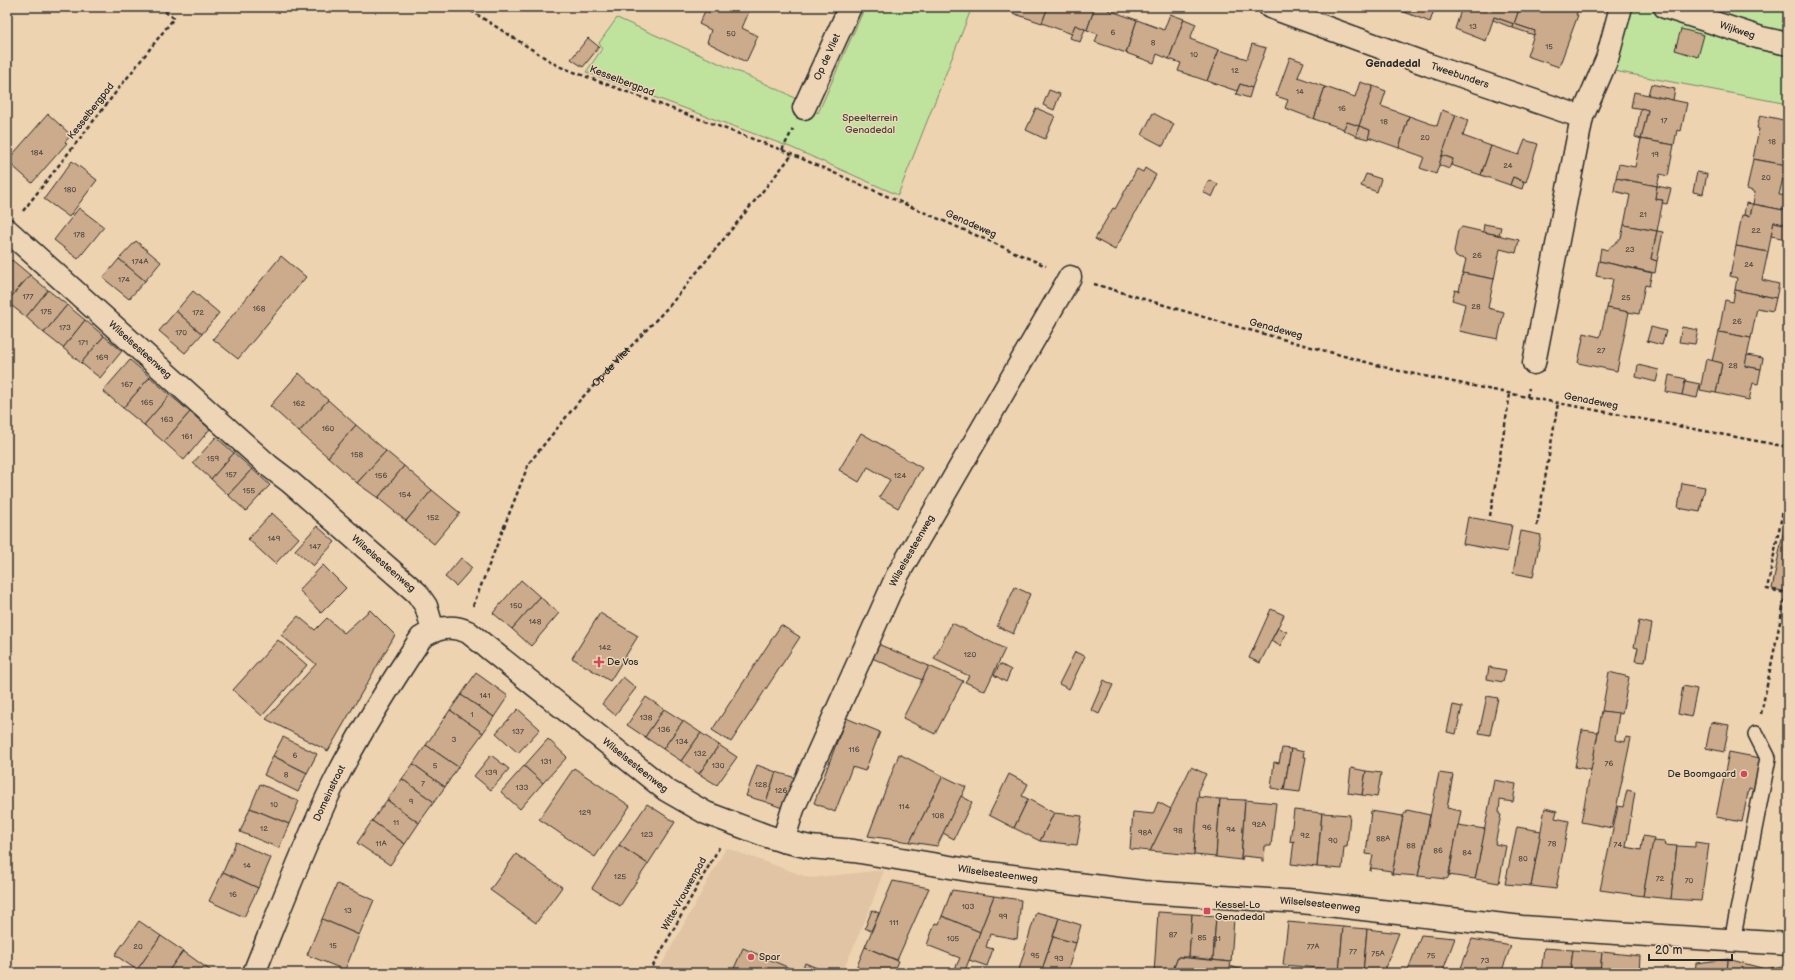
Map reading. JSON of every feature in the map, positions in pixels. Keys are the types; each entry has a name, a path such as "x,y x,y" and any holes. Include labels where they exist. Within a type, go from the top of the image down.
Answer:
{"street":[{"name":"Op de Vliet","path":"804,108 850,7"},
{"name":"Tweebunders","path":"1270,7 1582,117"},
{"path":"1534,363 1582,117 1607,59 1622,7"},
{"name":"Wijkweg","path":"1665,7 1761,38 1788,44"},
{"name":"Wilselsesteenweg","path":"7,230 269,466 290,482 417,594 426,606 432,630 451,627 460,628 468,632 666,790 706,813 767,836 810,847 854,851 980,872 1136,891 1301,902 1522,927 1788,944"},
{"name":"Wilselsesteenweg","path":"783,841 793,810 897,576 1070,276"},
{"name":"Domeinstraat","path":"254,973 305,848 332,787 356,743 421,638 432,630"}],"lane":[{"path":"1732,941 1768,758 1756,734"}],"path":[{"name":"Kesselbergpad","path":"7,230 174,18 158,7"},
{"name":"Kesselbergpad","path":"465,7 558,66 782,150"},
{"name":"Genadeweg","path":"782,150 1070,276 1224,323 1395,370 1510,394 1788,447"},
{"name":"Op de Vliet","path":"473,604 529,463 580,400 671,304 792,155"},
{"path":"1490,516 1510,394"},
{"path":"1536,526 1558,403"},
{"path":"1756,734 1786,593 1767,589 1788,486"},
{"name":"Witte-Vrouwenpad","path":"649,973 718,850 731,822"}],"shaded area":[{"path":"726,848 810,878 884,870 869,911 842,973 657,973"}],"green space":[{"name":"Speelterrein Genadedal","path":"865,7 972,7 898,195 790,147 586,72 602,49 599,43 617,18 786,93 818,113"},
{"path":"1631,7 1788,7 1788,104 1614,71"}],"building":[{"path":"715,7 751,7 742,28 758,36 746,62 707,42 711,30 699,24 705,11 712,13"},
{"path":"1014,7 1048,7 1042,23 1012,13"},
{"path":"1048,7 1095,7 1087,30 1075,25 1072,34 1042,23"},
{"path":"1095,7 1109,7 1108,10 1137,20 1126,53 1095,42 1098,34 1087,30"},
{"path":"1400,7 1435,7 1430,22 1399,10"},
{"path":"1462,7 1520,7 1514,24 1494,17 1486,41 1455,29"},
{"path":"1520,7 1579,7 1576,15 1578,15 1559,67 1527,56 1535,31 1514,24"},
{"path":"1170,14 1184,19 1169,59 1157,54 1154,63 1126,53 1137,20 1164,30"},
{"path":"1494,17 1514,24 1513,28 1493,20"},
{"path":"1184,19 1196,24 1190,39 1219,50 1207,81 1178,71 1181,63 1169,59"},
{"path":"1514,24 1535,31 1534,35 1513,28"},
{"path":"1075,25 1085,29 1080,42 1070,38"},
{"path":"1681,29 1704,35 1698,57 1675,50"},
{"path":"588,38 599,47 583,67 571,59"},
{"path":"1252,44 1266,48 1252,88 1240,84 1237,91 1207,81 1219,50 1247,59"},
{"path":"1290,57 1304,62 1298,77 1325,87 1314,119 1285,108 1288,100 1276,96"},
{"path":"1360,82 1373,86 1359,126 1347,122 1344,129 1314,119 1325,87 1355,97"},
{"path":"1240,84 1252,88 1249,98 1236,94"},
{"path":"1651,84 1675,89 1673,100 1648,95"},
{"path":"1373,86 1386,91 1381,106 1409,116 1399,148 1368,137 1370,130 1359,126"},
{"path":"1049,90 1060,94 1054,110 1043,105"},
{"path":"1634,92 1687,103 1681,131 1677,130 1674,145 1641,139 1648,110 1631,107"},
{"path":"1036,108 1055,116 1045,139 1026,130"},
{"path":"1641,108 1648,110 1641,139 1635,137"},
{"path":"1442,110 1456,115 1436,174 1420,168 1424,157 1399,148 1409,116 1437,126"},
{"path":"1153,113 1174,124 1163,146 1142,135"},
{"path":"48,114 71,135 65,142 67,143 32,183 7,161"},
{"path":"1456,115 1468,120 1463,136 1491,146 1481,175 1451,165 1453,159 1442,155"},
{"path":"1760,115 1788,121 1788,154 1786,165 1753,159 1759,129 1757,128"},
{"path":"1347,122 1359,126 1356,136 1343,130"},
{"path":"1359,126 1370,130 1368,139 1356,136"},
{"path":"1641,139 1674,145 1668,176 1660,174 1657,186 1616,178 1619,164 1635,167"},
{"path":"1525,140 1538,144 1526,182 1513,177 1510,185 1481,175 1491,146 1519,155"},
{"path":"1442,155 1453,159 1449,169 1439,165"},
{"path":"1753,159 1786,165 1779,195 1788,196 1788,211 1753,204 1755,192 1747,189"},
{"path":"72,161 97,180 69,217 44,199"},
{"path":"1145,168 1156,175 1115,250 1095,239 1113,208 1115,209 1137,169 1143,172"},
{"path":"1697,172 1707,174 1703,194 1693,192"},
{"path":"1366,174 1381,179 1377,192 1361,186"},
{"path":"1513,177 1524,182 1522,189 1510,185"},
{"path":"1616,178 1657,186 1655,199 1663,200 1657,231 1624,225 1630,195 1614,191"},
{"path":"1209,180 1218,184 1212,197 1203,192"},
{"path":"1657,186 1671,189 1667,204 1662,203 1663,200 1655,199"},
{"path":"1746,203 1753,204 1750,216 1744,215"},
{"path":"1753,204 1788,211 1788,225 1774,222 1768,252 1736,246 1742,215 1750,216"},
{"path":"79,208 104,227 78,259 54,240"},
{"path":"1774,222 1788,225 1787,239 1771,236"},
{"path":"1484,224 1501,227 1499,235 1483,232"},
{"path":"1624,225 1657,231 1651,259 1657,261 1655,273 1599,261 1601,248 1607,250 1621,238"},
{"path":"1462,227 1519,240 1516,253 1500,249 1494,279 1463,273 1466,259 1456,257 1454,252 1458,230"},
{"path":"1657,231 1663,232 1657,261 1651,259"},
{"path":"136,241 161,262 145,281 119,259"},
{"path":"1736,246 1768,252 1762,280 1779,284 1776,298 1735,290 1737,278 1730,276"},
{"path":"281,256 306,277 238,359 213,339"},
{"path":"119,259 145,281 129,299 103,278"},
{"path":"12,260 30,275 7,302 7,265"},
{"path":"1599,261 1652,273 1649,286 1645,285 1639,314 1607,308 1613,279 1596,276"},
{"path":"1463,273 1494,279 1488,308 1504,312 1498,339 1459,331 1465,304 1452,300 1455,290 1459,291"},
{"path":"30,275 48,290 26,317 7,302"},
{"path":"48,290 67,305 44,333 26,317"},
{"path":"1735,290 1776,298 1773,311 1757,308 1751,338 1719,332 1725,300 1733,302"},
{"path":"193,291 219,313 202,334 176,311"},
{"path":"67,305 85,320 63,348 44,333"},
{"path":"1607,308 1629,312 1617,371 1578,363 1584,333 1600,337"},
{"path":"176,311 202,334 185,353 159,331"},
{"path":"85,320 104,336 81,363 63,348"},
{"path":"1651,327 1666,331 1662,345 1647,341"},
{"path":"1682,327 1698,330 1695,344 1679,342"},
{"path":"1719,332 1751,338 1745,366 1761,369 1758,384 1753,383 1749,400 1716,393 1722,363 1712,361"},
{"path":"104,336 122,351 100,378 81,363"},
{"path":"1747,355 1763,358 1761,369 1745,366"},
{"path":"1706,359 1722,363 1716,393 1700,390"},
{"path":"130,360 150,377 123,408 103,391"},
{"path":"1638,365 1659,370 1656,382 1636,377"},
{"path":"299,373 328,400 299,432 270,406"},
{"path":"1669,375 1686,379 1682,395 1666,392"},
{"path":"150,377 170,395 144,425 123,408"},
{"path":"1685,381 1700,384 1697,398 1682,395"},
{"path":"170,395 190,412 164,442 144,425"},
{"path":"328,400 356,425 328,457 299,432"},
{"path":"190,412 210,429 184,460 164,442"},
{"path":"356,425 386,451 357,483 328,457"},
{"path":"861,433 922,468 898,508 879,497 890,480 868,467 859,482 839,470"},
{"path":"216,437 234,453 211,479 193,463"},
{"path":"386,451 404,466 378,498 357,483"},
{"path":"234,453 252,469 228,495 211,479"},
{"path":"404,466 432,490 406,521 378,498"},
{"path":"252,469 270,485 246,511 228,495"},
{"path":"1682,483 1705,487 1700,512 1678,508"},
{"path":"432,490 460,513 434,544 406,521"},
{"path":"1788,508 1788,592 1772,589"},
{"path":"272,513 299,538 275,564 248,539"},
{"path":"1468,517 1512,525 1507,552 1463,544"},
{"path":"317,526 335,542 313,566 295,550"},
{"path":"1521,531 1541,535 1533,577 1513,573"},
{"path":"461,558 472,568 456,586 445,577"},
{"path":"323,565 346,588 321,613 299,590"},
{"path":"521,580 540,597 512,629 493,613"},
{"path":"1015,587 1030,594 1013,634 997,626"},
{"path":"540,597 559,613 531,646 512,629"},
{"path":"1271,609 1284,615 1260,663 1249,658"},
{"path":"370,610 395,635 328,751 266,719 316,664 281,635 298,616 315,630 327,618 344,633"},
{"path":"600,613 638,636 610,681 572,658"},
{"path":"1639,621 1652,624 1645,662 1635,661 1638,648 1634,647"},
{"path":"952,623 1005,649 985,691 965,682 969,676 934,659"},
{"path":"781,625 800,637 731,742 712,730"},
{"path":"1278,628 1287,632 1280,646 1271,641"},
{"path":"278,640 307,665 262,716 233,690"},
{"path":"878,644 929,666 922,680 872,658"},
{"path":"1075,652 1085,656 1069,689 1059,684"},
{"path":"1000,664 1011,670 1006,682 994,675"},
{"path":"929,666 963,681 935,734 903,718"},
{"path":"1489,667 1506,670 1503,682 1487,679"},
{"path":"1609,672 1629,677 1622,714 1602,711"},
{"path":"476,673 508,696 494,717 461,695"},
{"path":"623,677 636,688 615,715 602,704"},
{"path":"1104,680 1113,685 1099,714 1091,710"},
{"path":"1683,686 1697,689 1691,717 1678,714"},
{"path":"461,695 494,717 483,733 450,710"},
{"path":"1487,696 1498,698 1490,735 1479,733"},
{"path":"646,697 664,709 645,737 627,725"},
{"path":"1453,705 1462,707 1456,734 1447,732"},
{"path":"518,709 540,729 518,753 496,733"},
{"path":"664,709 683,721 663,749 645,737"},
{"path":"450,710 483,733 458,767 426,745"},
{"path":"1602,711 1619,713 1615,740 1625,742 1626,737 1631,738 1612,828 1581,822"},
{"path":"846,718 880,732 865,771 852,767 835,812 814,803"},
{"path":"683,721 701,733 681,761 663,749"},
{"path":"1711,722 1729,725 1724,752 1706,748"},
{"path":"1582,730 1598,732 1591,770 1575,767"},
{"path":"701,733 719,745 699,774 681,761"},
{"path":"283,737 317,754 307,773 273,756"},
{"path":"548,739 567,757 543,783 524,766"},
{"path":"426,745 458,767 445,787 413,764"},
{"path":"719,745 737,757 717,785 699,774"},
{"path":"1282,748 1291,749 1284,790 1271,788 1274,762 1279,763"},
{"path":"1291,749 1304,752 1303,757 1306,757 1300,792 1284,790"},
{"name":"De Boomgaard","path":"1729,752 1765,759 1759,791 1749,788 1742,822 1716,817"},
{"path":"899,754 943,776 910,842 868,836"},
{"path":"491,755 509,769 491,790 474,776"},
{"path":"273,756 307,773 298,792 264,775"},
{"path":"413,764 445,787 434,802 402,779"},
{"path":"757,765 776,772 766,802 746,796"},
{"path":"524,766 543,783 520,809 501,792"},
{"path":"1191,767 1206,774 1199,788 1194,855 1150,851"},
{"path":"574,768 630,806 595,857 539,819"},
{"path":"1351,768 1366,771 1362,795 1348,793"},
{"path":"1366,771 1381,773 1377,797 1362,795"},
{"path":"776,772 796,778 785,809 766,802"},
{"path":"1439,773 1453,775 1447,808 1461,811 1448,878 1446,879 1418,876"},
{"path":"1009,774 1028,784 1022,796 1028,799 1014,828 989,815"},
{"path":"943,776 966,787 937,846 910,842"},
{"path":"402,779 434,802 419,823 387,800"},
{"path":"1494,780 1516,784 1513,802 1500,800 1499,814 1501,815 1495,844 1506,846 1499,883 1475,879"},
{"path":"260,784 299,801 289,824 250,808"},
{"path":"1627,790 1635,792 1626,847 1641,850 1643,836 1654,838 1643,896 1600,890 1618,806 1623,807"},
{"path":"961,796 972,802 954,839 943,833"},
{"path":"1198,797 1220,799 1216,857 1194,855"},
{"path":"1028,799 1054,813 1040,841 1014,828"},
{"path":"1220,799 1245,800 1241,860 1216,857"},
{"path":"387,800 419,823 405,844 372,821"},
{"path":"1245,800 1276,803 1271,846 1265,846 1264,862 1262,861 1262,858 1243,856 1241,860"},
{"path":"1158,802 1171,809 1150,851 1130,849 1133,812 1153,814"},
{"path":"647,804 675,822 648,864 619,845"},
{"path":"250,808 289,824 279,848 240,832"},
{"path":"1545,808 1557,811 1555,818 1569,821 1556,889 1531,886"},
{"path":"1294,810 1322,813 1317,867 1291,864 1294,841 1290,842"},
{"path":"1407,810 1430,815 1418,876 1392,874 1403,816"},
{"path":"1371,811 1403,816 1392,874 1391,871 1371,868 1370,871 1373,855 1366,854"},
{"path":"1054,813 1082,816 1077,845 1040,841"},
{"path":"1322,813 1350,815 1347,847 1344,847 1342,869 1317,867"},
{"path":"372,821 405,844 390,865 357,843"},
{"path":"1458,825 1485,829 1475,879 1449,875"},
{"path":"1517,827 1541,831 1531,886 1505,884"},
{"path":"1653,841 1665,842 1664,845 1677,846 1671,899 1643,896"},
{"path":"236,842 271,858 258,888 223,872"},
{"path":"1695,842 1709,844 1701,901 1671,899 1677,846 1695,847"},
{"path":"619,845 648,864 620,906 592,888"},
{"path":"516,854 562,887 536,923 490,890"},
{"path":"223,872 258,888 244,917 209,901"},
{"path":"893,881 929,888 897,960 865,947"},
{"path":"337,884 374,900 359,935 322,919"},
{"path":"952,890 994,896 980,932 942,916"},
{"path":"994,896 1021,900 1017,939 990,934 986,947 993,949 987,966 969,960"},
{"path":"872,910 879,913 871,931 865,928"},
{"path":"1036,912 1059,918 1041,973 1018,973"},
{"path":"1158,912 1192,914 1189,957 1178,957 1172,973 1154,973"},
{"path":"1192,914 1216,916 1213,960 1189,957"},
{"path":"942,916 980,932 964,973 953,973 960,958 927,945 935,923 939,924"},
{"path":"1216,916 1234,918 1231,962 1213,960"},
{"path":"1059,918 1081,925 1076,943 1053,937"},
{"path":"322,919 359,935 345,970 307,955"},
{"path":"139,921 161,936 137,970 115,955"},
{"path":"1288,922 1343,927 1339,973 1331,973 1331,969 1283,965"},
{"path":"1343,927 1367,929 1363,973 1339,973"},
{"path":"1367,929 1399,933 1383,973 1363,973"},
{"path":"1421,935 1455,938 1442,973 1407,973"},
{"path":"161,936 183,951 167,973 141,973 137,970"},
{"path":"1053,937 1076,943 1067,973 1041,973"},
{"path":"1472,939 1511,946 1501,973 1459,973"},
{"path":"865,947 898,961 893,973 854,973"},
{"name":"Spar","path":"743,948 801,973 732,973"},
{"path":"1544,948 1573,950 1570,973 1541,973"},
{"path":"1573,950 1602,952 1600,973 1570,973"},
{"path":"183,951 204,966 200,973 167,973"},
{"path":"1602,952 1640,956 1639,973 1600,973"},
{"path":"1178,957 1231,962 1230,966 1251,973 1172,973"},
{"path":"1728,959 1765,969 1764,973 1727,973"},
{"path":"1728,959 1727,973 1695,973 1696,963"},
{"path":"805,963 824,971 823,973 801,973"},
{"path":"1788,965 1788,973 1764,973 1765,969"},
{"path":"204,966 214,973 200,973"}],"place":[{"name":"De Vos","path":"599,662"},
{"name":"De Boomgaard","path":"1744,774"},
{"name":"Kessel-Lo Genadedal","path":"1207,911"},
{"name":"Spar","path":"751,957"}],"district":[{"name":"Genadedal","path":"1393,63"}]}
